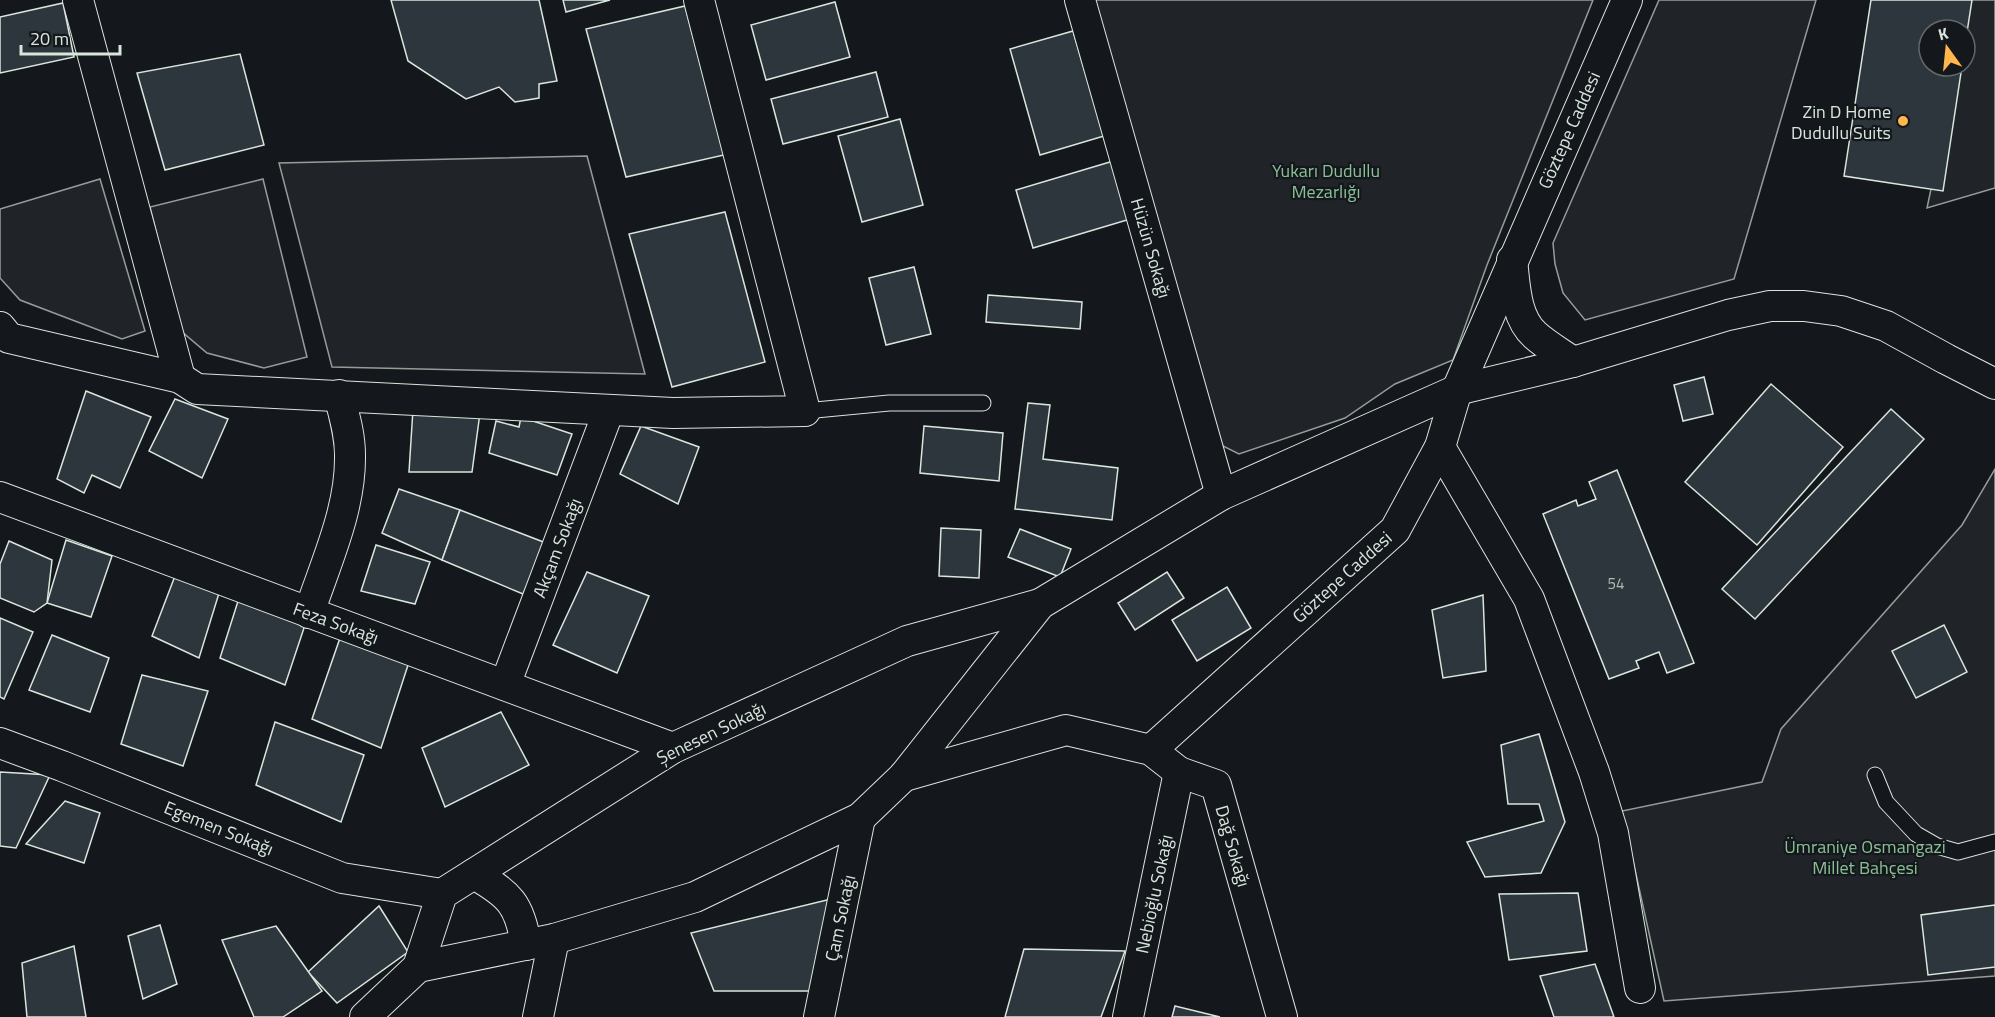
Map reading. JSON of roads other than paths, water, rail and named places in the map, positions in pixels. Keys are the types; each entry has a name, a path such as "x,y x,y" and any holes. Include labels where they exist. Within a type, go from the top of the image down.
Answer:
{"street":[{"path":"78,0 180,378"},
{"path":"0,327 9,338 180,378 197,388 673,413 805,411 699,0"},
{"name":"Hüzün Sokağı","path":"1080,0 1221,495"},
{"name":"Göztepe Caddesi","path":"1150,750 1395,530 1440,447 1457,390 1627,0"},
{"path":"1512,260 1521,315 1534,334 1573,362"},
{"path":"418,967 540,942 695,897 860,818 904,776 1040,604 1221,495 1457,390 1573,362 1728,315 1770,306 1804,306 1841,311 1886,326 1995,384"},
{"path":"309,612 345,504 350,479 347,424 339,395"},
{"name":"Akçam Sokağı","path":"505,686 609,410"},
{"path":"1440,447 1529,599 1594,772 1613,833 1640,988"},
{"name":"Feza Sokağı","path":"0,497 673,748"},
{"name":"Şenesen Sokağı","path":"442,894 673,748 907,641 1040,604"},
{"name":"Dağ Sokağı","path":"904,776 1066,730 1150,750 1179,772 1216,785 1282,1017"},
{"name":"Egemen Sokağı","path":"0,743 342,878 442,894"},
{"name":"Nebioğlu Sokağı","path":"1128,1017 1179,772"},
{"name":"Çam Sokağı","path":"819,1017 860,818"},
{"path":"474,874 496,886 515,906 523,922 540,942 538,1017"},
{"path":"365,1017 418,967 442,894"}],"lane":[{"path":"805,411 889,403 983,403"},
{"path":"1875,775 1886,802 1916,834 1937,846 1958,852 1995,842"}],"place":[{"name":"Zin D Home Dudullu Suits","path":"1903,121"}],"park label":[{"name":"Yukarı Dudullu Mezarlığı","path":"1326,180"},
{"name":"Ümraniye Osmangazi Millet Bahçesi","path":"1865,856"}]}
